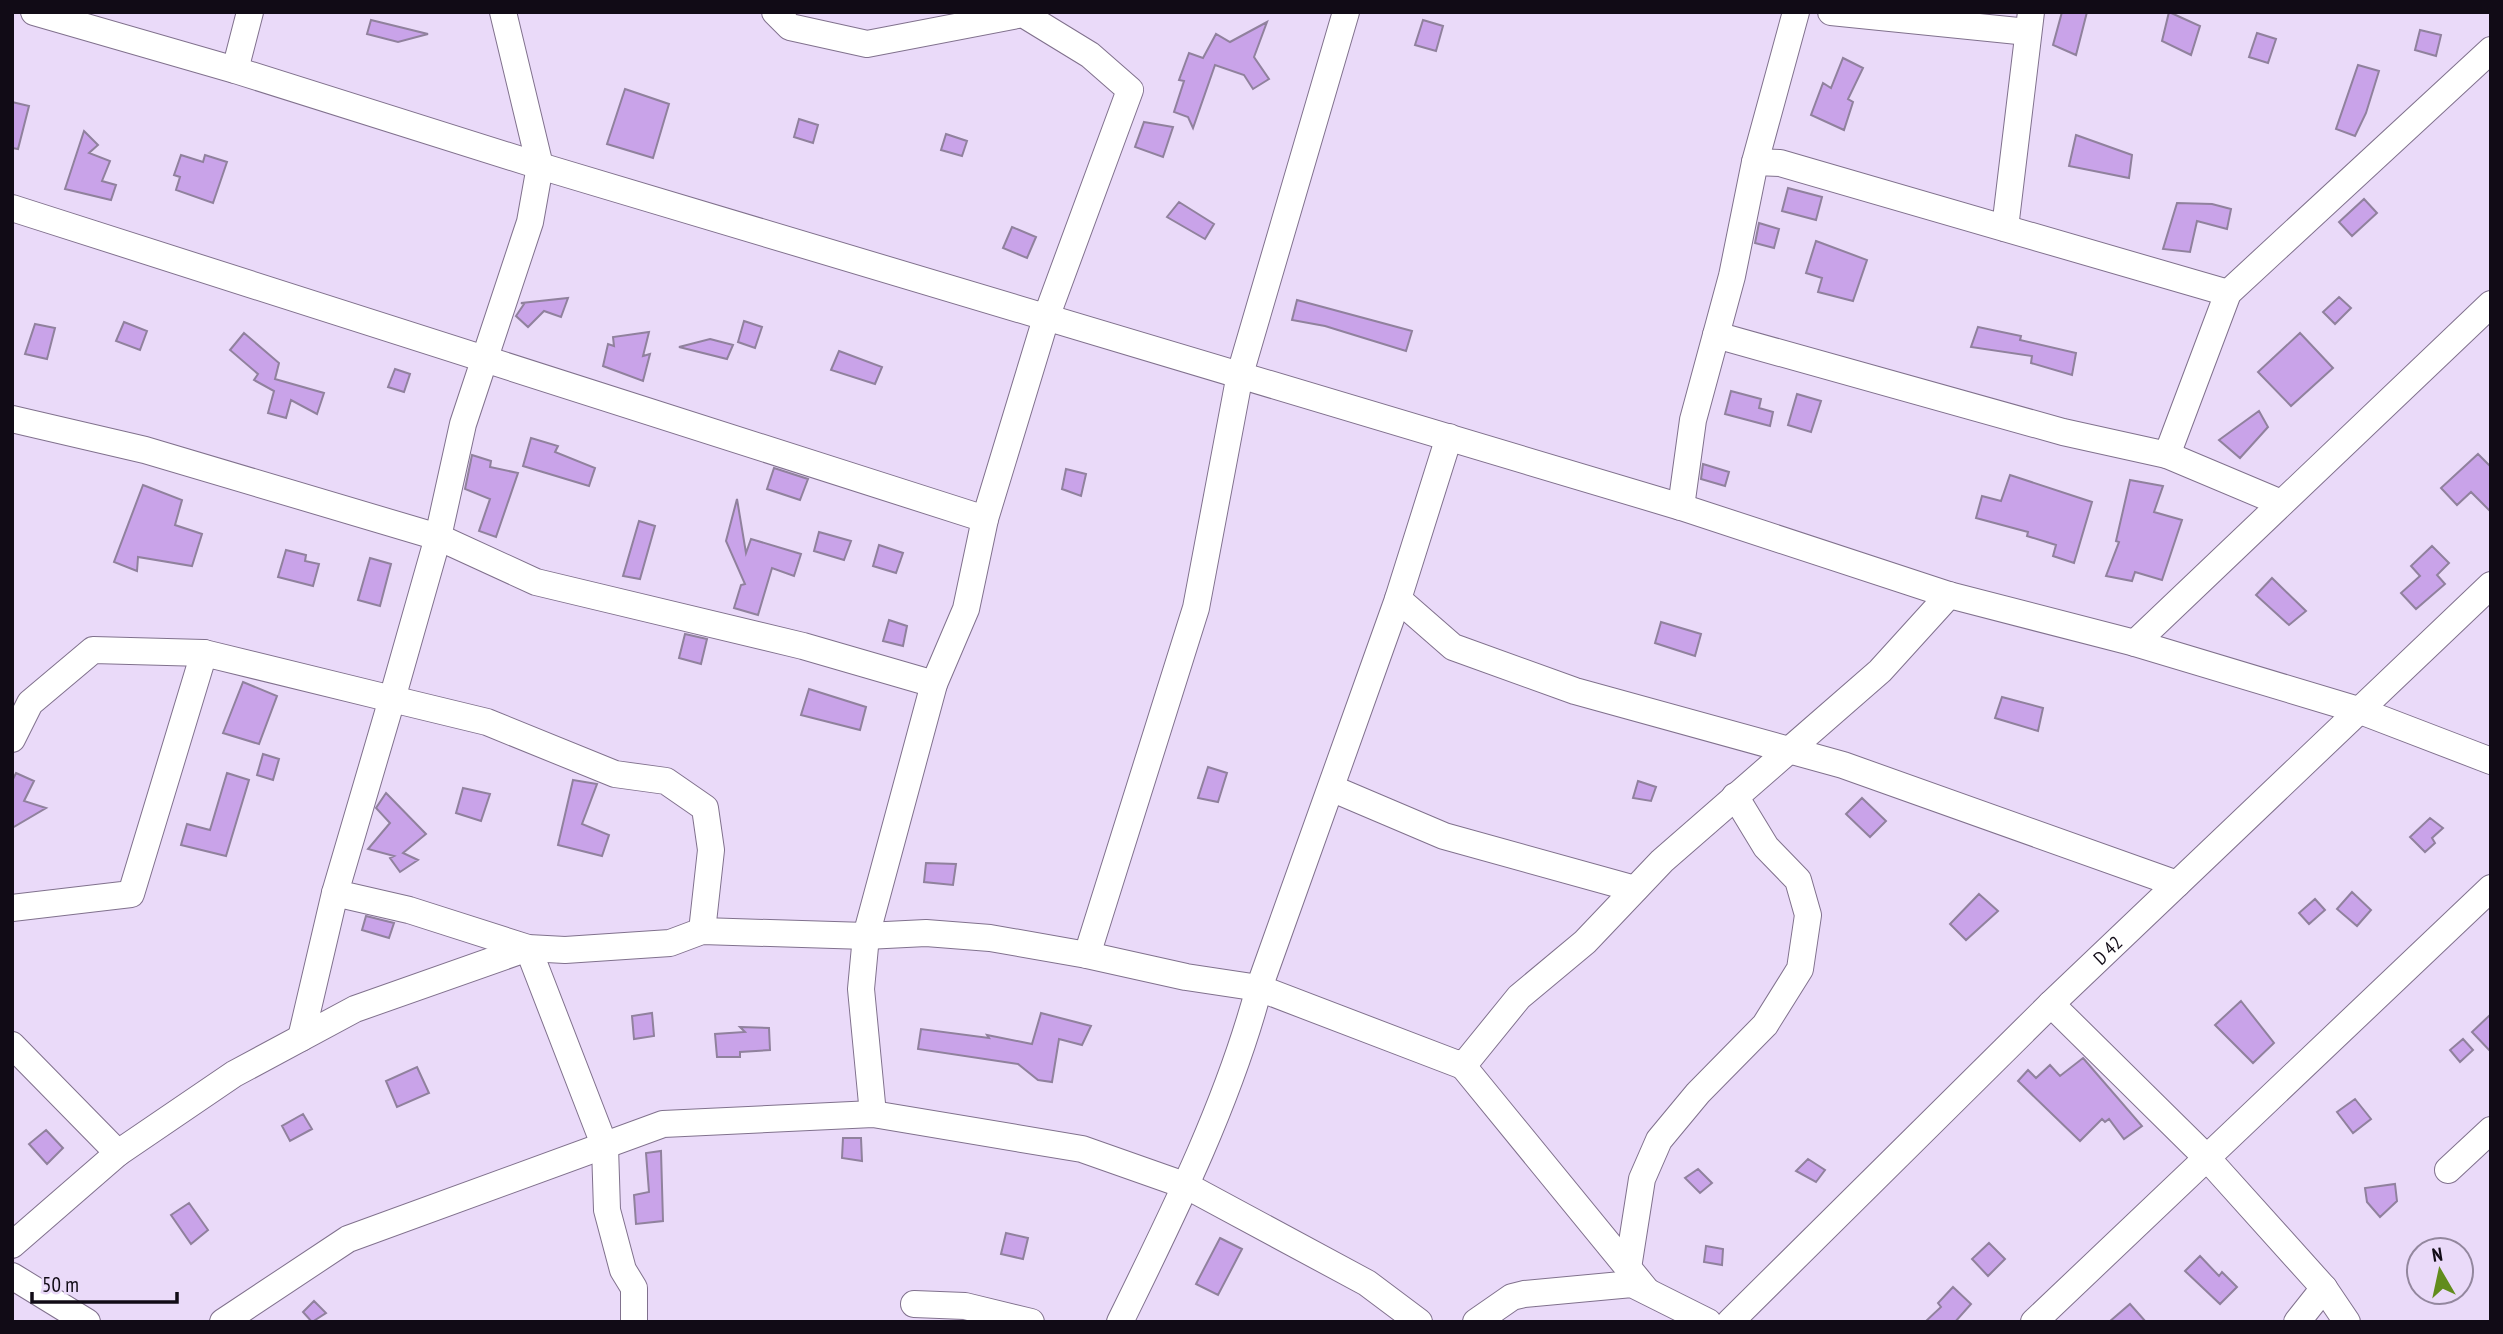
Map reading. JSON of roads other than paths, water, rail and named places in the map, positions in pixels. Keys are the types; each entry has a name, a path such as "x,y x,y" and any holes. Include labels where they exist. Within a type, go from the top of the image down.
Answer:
{"street":[{"path":"34,12 1681,507 1949,595 2135,643 2358,710 2491,761"},
{"path":"234,70 250,12"},
{"path":"302,1038 335,893 438,537 463,424 530,222 540,166 503,12"},
{"path":"775,12 790,27 867,44 1023,14 1090,55 1129,90 1048,315 985,519 965,609 934,684 866,936 861,989 873,1114"},
{"path":"1087,955 1196,608 1240,374 1346,12"},
{"path":"1681,507 1693,420 1732,276 1755,162 1796,12"},
{"path":"1830,12 2029,22 2005,228"},
{"path":"2167,455 2228,293 2491,50"},
{"path":"1755,162 1780,163 2228,293"},
{"path":"12,208 985,519"},
{"path":"2135,643 2491,304"},
{"path":"1716,335 2063,432 2167,455 2281,503"},
{"path":"12,419 145,450 438,537 536,582 803,646 934,684"},
{"path":"1120,1322 1187,1186 1251,1019 1259,988 1398,599 1449,437"},
{"name":"D 42","path":"1730,1322 2052,1004 2491,585"},
{"path":"1462,1066 1519,997 1585,942 1635,889 1735,796 1880,671 1949,595"},
{"path":"1398,599 1453,648 1575,691 1856,769 2177,884"},
{"path":"12,739 30,703 93,650 204,653 487,722 615,774 666,780 705,808 711,850 702,931"},
{"path":"12,908 131,894 204,653"},
{"path":"1331,788 1444,836 1635,889"},
{"path":"1628,1268 1642,1179 1658,1140 1698,1093 1765,1025 1800,969 1808,915 1798,880 1766,847 1735,796"},
{"path":"2034,1322 2491,888"},
{"path":"335,893 409,910 528,948 565,950 670,943 702,931 866,936 926,933 990,938 1087,955 1186,977 1259,988 1462,1066 1647,1291"},
{"path":"12,1245 118,1153 234,1074 355,1009 528,948"},
{"path":"528,948 605,1147 607,1210 623,1270 634,1288 634,1322"},
{"path":"2052,1004 2207,1157 2324,1288 2347,1322"},
{"path":"12,1045 118,1153"},
{"path":"223,1322 348,1239 663,1124 873,1114 1082,1149 1187,1186 1367,1283 1419,1322"},
{"path":"2448,1170 2491,1130"},
{"path":"12,1276 86,1322"},
{"path":"1476,1322 1512,1297 1622,1283 1647,1291 1708,1322"},
{"path":"2297,1322 2324,1288"},
{"path":"914,1304 965,1306 1031,1322"}]}
